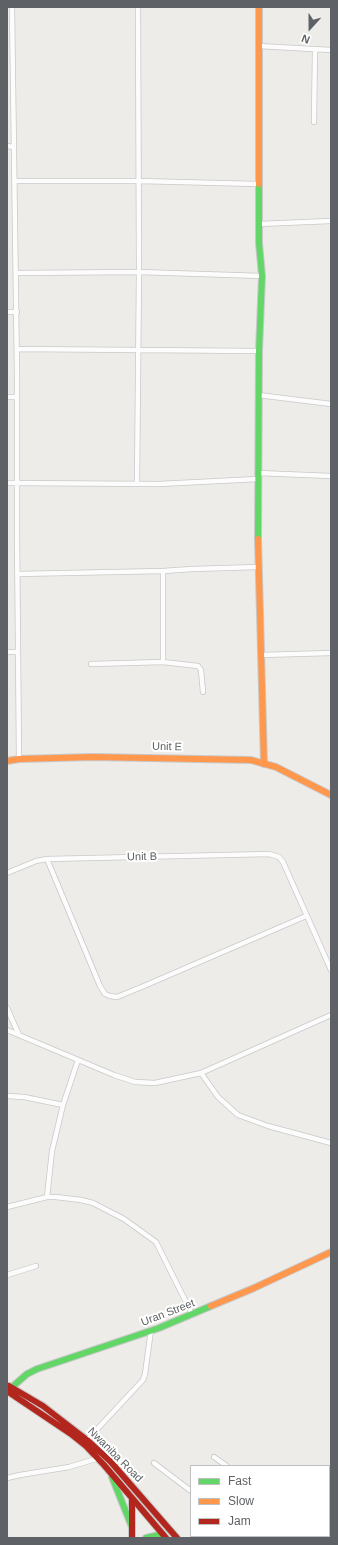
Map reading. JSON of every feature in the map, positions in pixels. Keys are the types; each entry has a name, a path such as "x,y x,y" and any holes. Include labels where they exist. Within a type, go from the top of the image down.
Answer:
{"street":[{"path":"12,7 10,66 15,181 17,312 16,397 19,759"},
{"path":"137,484 139,350 138,7"},
{"path":"259,7 258,184 259,242 262,276 258,395 258,568 264,764"},
{"path":"258,46 331,50"},
{"path":"314,122 316,49"},
{"path":"7,146 14,147"},
{"path":"15,181 139,181 258,184"},
{"path":"259,224 331,221"},
{"path":"16,273 139,272 262,276"},
{"path":"7,312 17,312"},
{"path":"17,350 259,351"},
{"path":"258,395 331,404"},
{"path":"7,397 16,397"},
{"path":"7,483 137,484 258,476 331,476"},
{"path":"17,574 163,571 192,568 258,568"},
{"path":"163,571 163,662"},
{"path":"7,652 18,652"},
{"path":"261,655 331,653"},
{"path":"91,664 163,662 198,666 201,670 203,692"},
{"name":"Unit E","path":"7,761 19,759 93,757 240,759 264,764 295,775 320,790"},
{"path":"320,790 331,794"},
{"path":"320,790 331,799"},
{"name":"Unit B","path":"7,873 36,861 47,859 269,854 279,857 283,862 306,916"},
{"path":"47,859 100,986 105,994 110,996 117,997 144,986 306,916 331,970"},
{"path":"7,1008 19,1035"},
{"path":"7,1030 135,1082 155,1083 201,1073 331,1015"},
{"path":"47,1197 52,1151 63,1105 78,1060"},
{"path":"201,1073 218,1097 238,1114 268,1126 331,1143"},
{"path":"7,1096 24,1097 63,1105"},
{"path":"7,1206 47,1197 81,1200 94,1203 124,1219 156,1242 192,1314"},
{"name":"Uran Street","path":"8,1388 37,1368 150,1330 192,1314 254,1288 331,1252"},
{"path":"7,1275 36,1266"},
{"path":"87,1440 142,1380 145,1374 150,1330"},
{"path":"8,1388 101,1457 132,1527"},
{"name":"Nwaniba Road","path":"8,1388 43,1406 87,1440 101,1457 134,1488 177,1538"},
{"path":"7,1478 69,1467 101,1457"},
{"path":"214,1457 226,1465"},
{"path":"154,1463 190,1490"},
{"path":"108,1470 164,1536"},
{"path":"132,1538 131,1511 134,1488"},
{"path":"146,1538 164,1536"}],"traffic: fast":[{"path":"258,539 259,351 262,276 259,243 259,184"},
{"path":"7,1388 11,1388 27,1374 37,1369 159,1328 211,1306"},
{"path":"112,1477 132,1527"},
{"path":"146,1538 163,1534"}],"traffic: slow":[{"path":"259,7 259,184"},
{"path":"258,539 264,764"},
{"path":"7,761 19,759 93,757 251,760 276,767 331,795"},
{"path":"211,1306 254,1288 331,1252"}],"traffic: jam":[{"path":"9,1386 43,1406 87,1440 110,1461 177,1538"},
{"path":"7,1391 71,1434 86,1446 166,1538"},
{"path":"132,1498 132,1538"}]}
